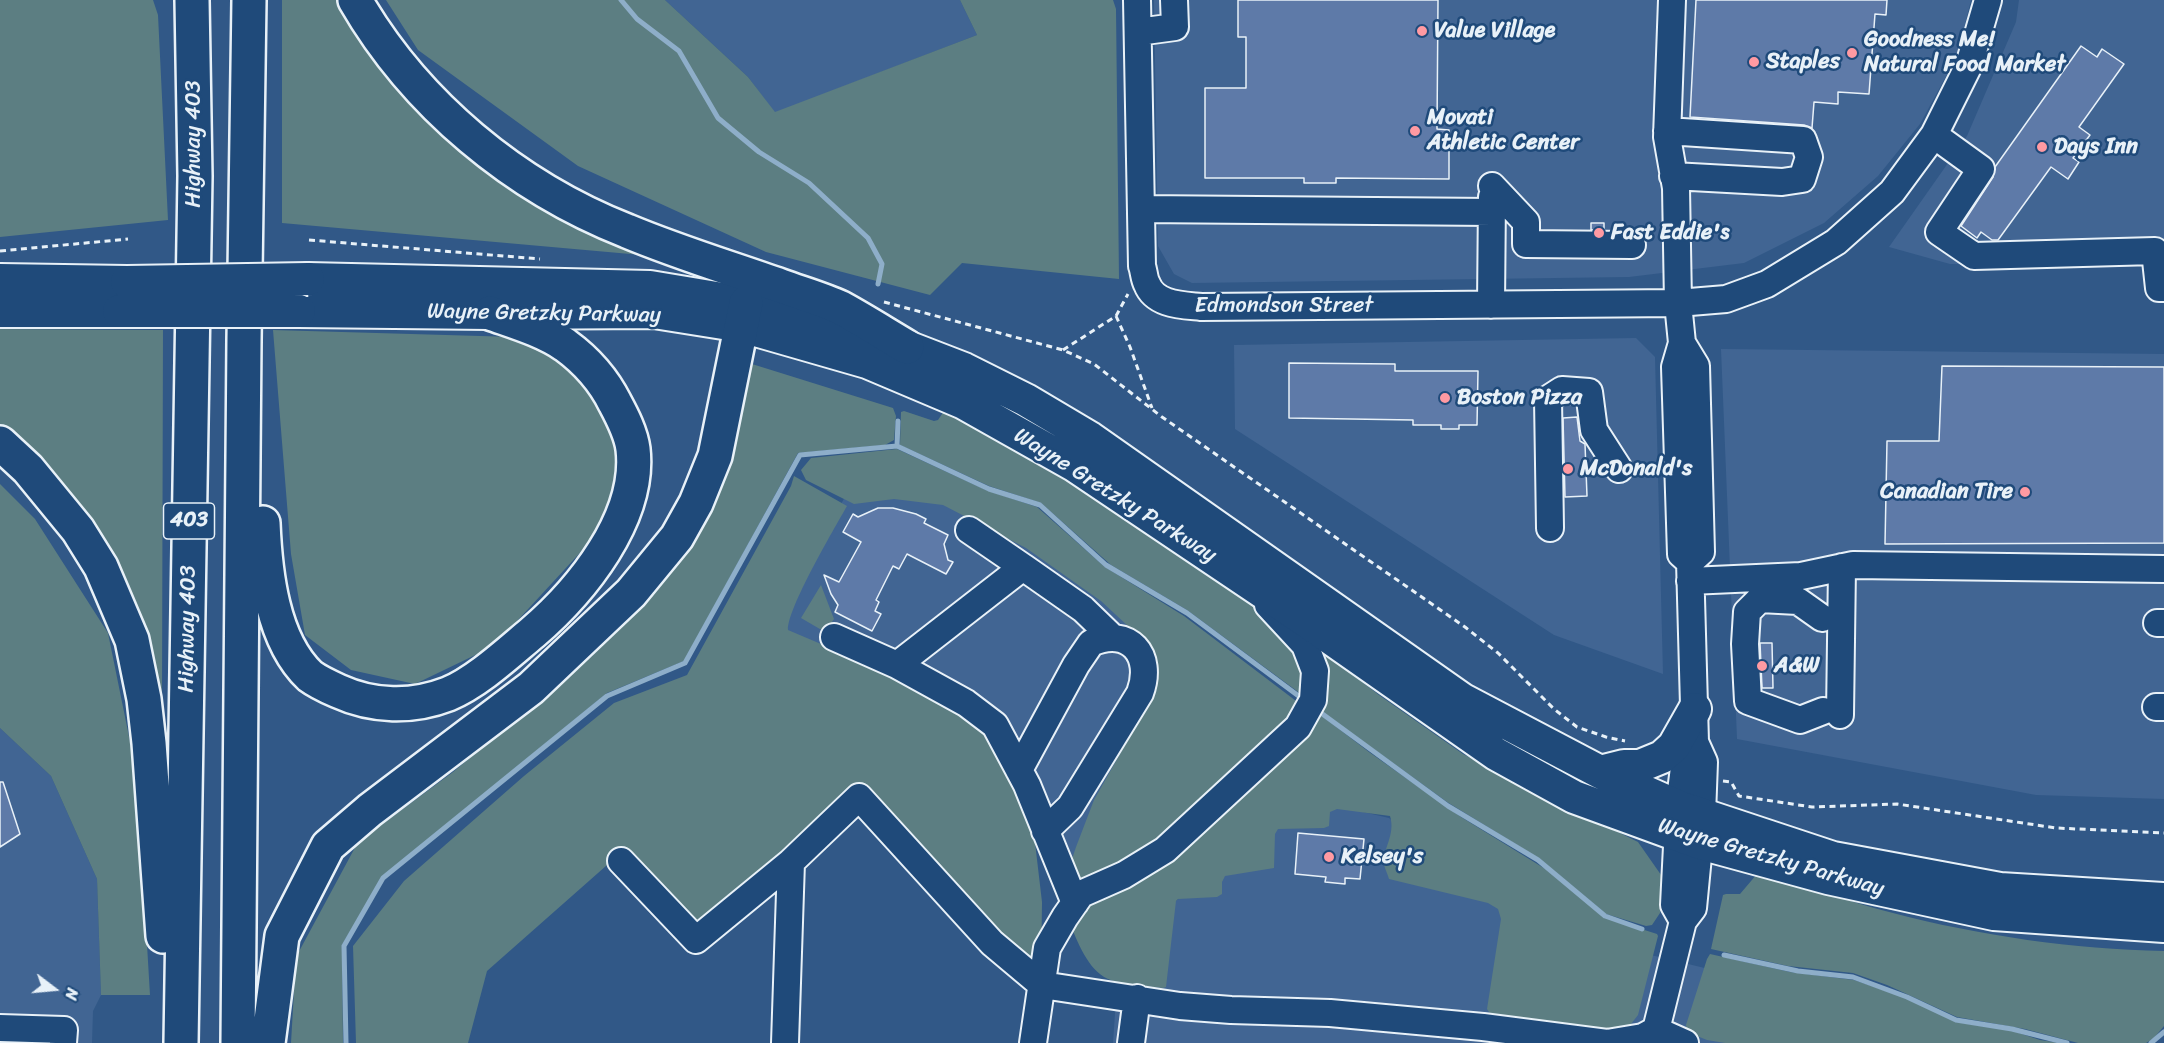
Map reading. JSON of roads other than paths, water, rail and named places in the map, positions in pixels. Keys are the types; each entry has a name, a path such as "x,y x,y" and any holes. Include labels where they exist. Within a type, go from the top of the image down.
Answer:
{"highway":[{"path":"173,0 195,176"},
{"name":"Highway 403","path":"181,1043 195,176 192,0"},
{"name":"403","path":"238,1043 249,0"},
{"path":"355,0 390,52 436,106 494,156 544,190 626,231 839,308 907,347"},
{"path":"244,340 258,430 265,561 273,606 285,640 311,676 329,687 351,697 397,705 449,693 503,658 545,622 573,594 593,565 617,527 630,494 633,447 621,414 604,381 564,345 531,328 490,314"},
{"path":"268,1043 282,936 328,846 370,810 531,688 631,593 677,537 696,503 715,456 744,314"},
{"path":"0,443 28,469 78,530 101,567 132,640 144,699 170,1043"}],"main road":[{"name":"Wayne Gretzky Parkway","path":"0,311 308,279 650,287 744,314 964,403 1074,465 1241,577 1496,754 1574,797 1833,858 2000,889 2164,899"},
{"name":"Wayne Gretzky Parkway","path":"0,280 123,297 299,311 744,314 853,330 907,347 964,369 1026,400 1090,438 1463,700 1600,772 1690,825 1828,878 1994,914 2164,926"},
{"path":"1600,772 1624,766 1640,766 1662,757 1674,746 1695,709"}],"street":[{"name":"Edmondson Street","path":"1137,0 1142,266 1147,286 1159,299 1177,305 1201,308 1678,303 1726,299 1767,284 1836,242 1892,192 1934,135 1969,65 1988,0"},
{"path":"1138,32 1175,27 1174,0"},
{"path":"1657,1037 1683,921 1674,904 1704,762 1695,742 1690,571 1681,554 1675,367 1682,343 1678,303 1676,188 1667,131 1672,0"},
{"path":"1667,131 1803,140 1809,157 1802,179 1782,182 1673,176"},
{"path":"1934,135 1981,169 1939,232 1974,256 2156,251 2159,288 2164,288"},
{"path":"1491,305 1492,186 1526,222 1526,244 1632,245"},
{"path":"1141,209 1492,212"},
{"path":"1550,528 1548,399 1562,390 1589,392 1594,430 1620,469"},
{"path":"969,530 1083,609 1112,637 1125,641 1139,651 1144,660 1144,681 1140,693 1070,807 1045,831"},
{"path":"1690,571 1801,576 1853,565 2164,569"},
{"path":"897,665 1023,567"},
{"path":"1822,618 1798,601 1760,599 1747,612 1745,644 1748,701 1800,720 1832,713 1842,567"},
{"path":"1033,1043 1047,948 1081,894 1124,874 1165,850 1298,727 1313,700 1315,671 1305,645 1241,577"},
{"path":"834,637 897,665 966,703 995,724 1019,770 1075,903"},
{"path":"1019,770 1085,650 1091,643 1112,637"},
{"path":"621,861 696,940 791,862 859,797 992,943 1042,985 1180,1006 1330,1013 1483,1027 1607,1043 1643,1037 1657,1037 1685,1043"},
{"path":"785,1043 791,862"},
{"path":"1131,1043 1137,998"},
{"path":"0,1028 64,1030 63,1043"}],"waterway":[{"path":"621,0 637,19 679,51 718,118 759,152 809,183 868,238 882,264 878,284"},
{"path":"897,446 898,421"},
{"path":"346,1043 344,946 383,878 607,696 685,663 800,455 897,446 989,489 1040,505 1106,565 1187,613 1304,700"},
{"path":"1317,710 1448,806 1538,860 1605,916 1642,929"},
{"path":"1724,955 1798,971 1853,977 1907,997 1956,1020 2012,1029 2067,1043"},
{"path":"2151,1043 2164,1032"}],"place":[{"name":"Value Village","path":"1422,31"},
{"name":"Goodness Me! Natural Food Market","path":"1852,53"},
{"name":"Staples","path":"1754,62"},
{"name":"Movati Athletic Center","path":"1415,131"},
{"name":"Days Inn","path":"2042,147"},
{"name":"Fast Eddie's","path":"1599,233"},
{"name":"Boston Pizza","path":"1445,398"},
{"name":"McDonald's","path":"1568,469"},
{"name":"Canadian Tire","path":"2025,492"},
{"name":"A&W","path":"1762,666"},
{"name":"Kelsey's","path":"1329,857"}]}
